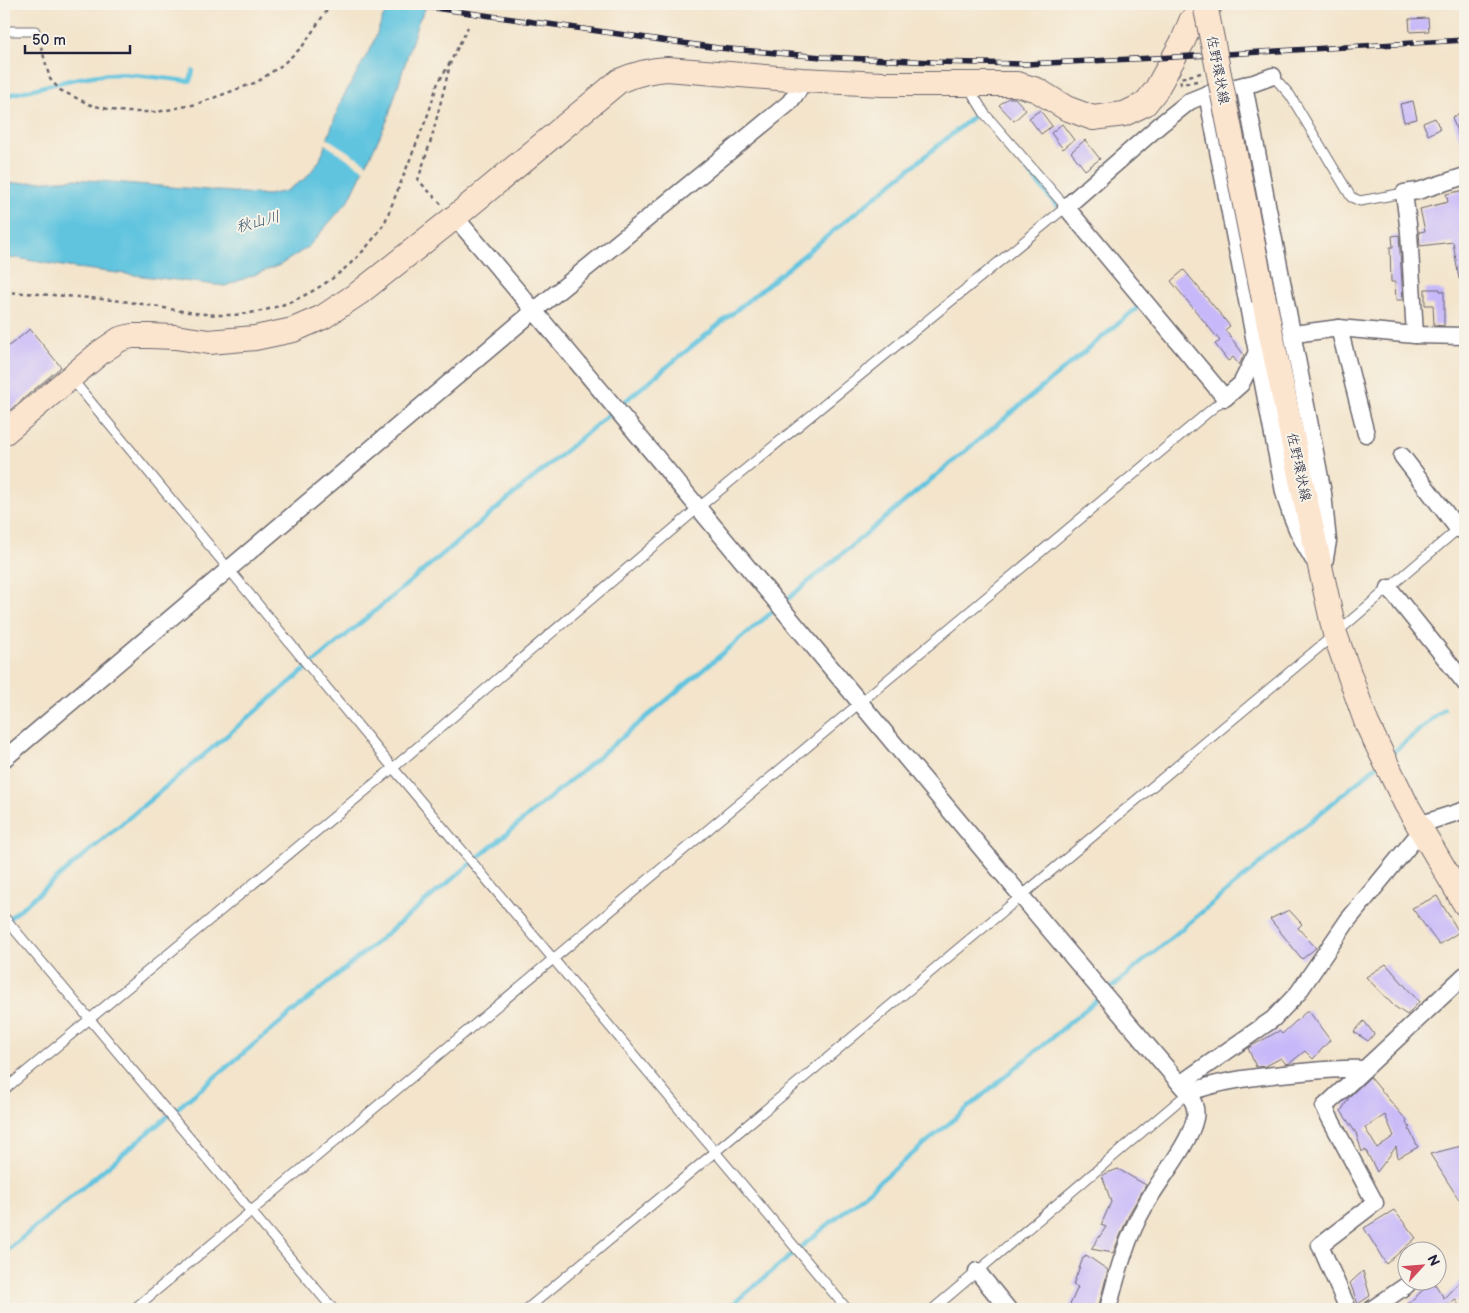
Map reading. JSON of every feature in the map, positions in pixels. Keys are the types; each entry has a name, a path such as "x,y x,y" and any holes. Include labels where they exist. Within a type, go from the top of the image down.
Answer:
{"street":[{"path":"4,434 101,352 120,339 150,336 175,337 208,342 255,338 293,330 323,317 360,293 455,217 618,81 634,74 648,70 667,69 802,80 882,84 1017,84 1037,90 1066,108 1094,118 1124,114 1145,104 1168,71 1195,12 1211,4"},
{"name":"佐野環状線","path":"1195,12 1264,300 1335,634 1367,724 1420,828 1465,904"},
{"path":"1260,349 1241,384 1225,398 1066,207 1205,87 1244,85 1273,76"},
{"path":"4,759 534,311 788,103 798,90 802,80"},
{"path":"1244,85 1323,493 1328,541 1322,576"},
{"path":"1205,87 1260,349 1288,510 1301,539 1322,576"},
{"path":"1145,104 1161,124"},
{"path":"1415,335 1409,232 1404,193 1418,191 1465,176"},
{"path":"455,217 1195,1104 1196,1117 1191,1130 1145,1206 1129,1242 1108,1309"},
{"path":"1291,335 1340,328 1415,335 1465,336"},
{"path":"1340,328 1366,434"},
{"path":"1402,456 1462,526"},
{"path":"1389,588 1465,683"},
{"path":"1184,1089 1273,1019 1298,993 1348,920 1420,828 1465,810"},
{"path":"1348,1309 1320,1245 1376,1203 1326,1114 1324,1107 1465,974"},
{"path":"1184,1089 1269,1075 1336,1069 1364,1069"},
{"path":"977,1272 1008,1309"},
{"path":"1372,1309 1400,1290"}],"lane":[{"path":"4,31 35,31"},
{"path":"1273,76 1290,95 1351,197 1360,201 1404,193"},
{"path":"4,1090 393,768 698,508 1066,207 985,114 972,93 970,84"},
{"path":"1235,234 1271,229"},
{"path":"71,378 393,768 847,1309"},
{"path":"134,1309 1225,398"},
{"path":"527,1309 1462,526"},
{"path":"4,917 333,1309"},
{"path":"933,1309 1184,1089"}],"path":[{"path":"35,31 41,42 50,78 60,90 91,105 112,110 157,112 197,104 258,82 282,65 302,47 331,4"},
{"path":"4,292 123,302 220,315 262,310 290,302 311,292 337,276 359,256 375,238 385,222 429,112 437,85 468,27"},
{"path":"451,61 432,137 418,180 455,217"},
{"path":"1202,73 1180,78 1181,84 1205,87"}],"water":[{"name":"秋山川","path":"392,4 428,4 418,22 387,121 349,200 308,247 280,265 225,286 68,267 17,258 4,259 4,184 76,179 268,195 286,191 306,178 320,160 341,101 373,44 383,17"}],"pier":[{"path":"325,137 369,165 366,171 323,143"}],"building":[{"path":"1428,18 1429,31 1410,32 1409,19"},
{"path":"1008,98 1015,98 1026,110 1014,121 999,105"},
{"path":"1413,101 1417,119 1404,122 1400,104"},
{"path":"1040,110 1052,126 1041,134 1029,118"},
{"path":"1465,112 1465,150 1463,150 1452,117"},
{"path":"1435,118 1440,129 1428,135 1423,123"},
{"path":"1062,124 1074,140 1063,149 1051,133"},
{"path":"1085,140 1100,159 1085,170 1071,152"},
{"path":"1465,190 1465,278 1459,279 1453,242 1420,246 1419,232 1425,231 1420,209 1448,202 1446,194"},
{"path":"1399,235 1403,300 1396,300 1395,282 1391,282 1390,247 1393,247 1392,236"},
{"path":"1184,270 1230,326 1225,330 1244,355 1239,365 1233,357 1228,361 1215,344 1220,341 1171,281"},
{"path":"1425,289 1440,289 1440,291 1444,291 1444,326 1434,325 1433,305 1425,305"},
{"path":"30,329 61,367 4,415 4,350"},
{"path":"1437,896 1459,932 1439,945 1412,908"},
{"path":"1289,910 1302,924 1298,928 1316,948 1302,959 1270,919"},
{"path":"1386,964 1419,1002 1407,1015 1394,1006 1366,977"},
{"path":"1308,1010 1330,1040 1313,1059 1305,1051 1290,1063 1286,1064 1281,1058 1266,1066 1256,1067 1248,1048 1279,1031 1282,1034"},
{"path":"1364,1021 1374,1034 1368,1041 1354,1032"},
{"path":"1370,1077 1407,1121 1406,1123 1411,1127 1409,1129 1418,1147 1398,1158 1396,1147 1377,1172 1365,1149 1362,1152 1356,1133 1341,1111 1350,1096","holes":["1385,1115 1394,1136 1377,1148 1365,1128"]},
{"path":"1465,1145 1465,1162 1459,1167 1465,1178 1465,1209 1430,1154"},
{"path":"1118,1169 1146,1185 1130,1212 1113,1253 1091,1249 1106,1227 1101,1225 1111,1202 1102,1175"},
{"path":"1394,1210 1416,1238 1414,1240 1396,1240 1396,1255 1386,1264 1364,1228"},
{"path":"1086,1255 1108,1270 1098,1309 1068,1309 1078,1287 1073,1285 1083,1258"},
{"path":"1363,1271 1370,1296 1358,1304 1350,1283"},
{"path":"1465,1276 1465,1309 1460,1309 1456,1299 1440,1309 1402,1309 1423,1290 1439,1290 1444,1298"}],"waterway":[{"path":"4,96 100,75 132,75 190,81 193,71"},
{"path":"619,406 979,112 982,115"},
{"path":"1006,144 1056,205 1061,201"},
{"path":"783,603 1137,308"},
{"path":"6,921 613,411"},
{"path":"4,1253 777,608"},
{"path":"1390,755 1444,709"},
{"path":"727,1309 1378,765"}],"railway":[{"path":"406,4 718,48 822,57 934,62 1026,64 1465,40"}]}
